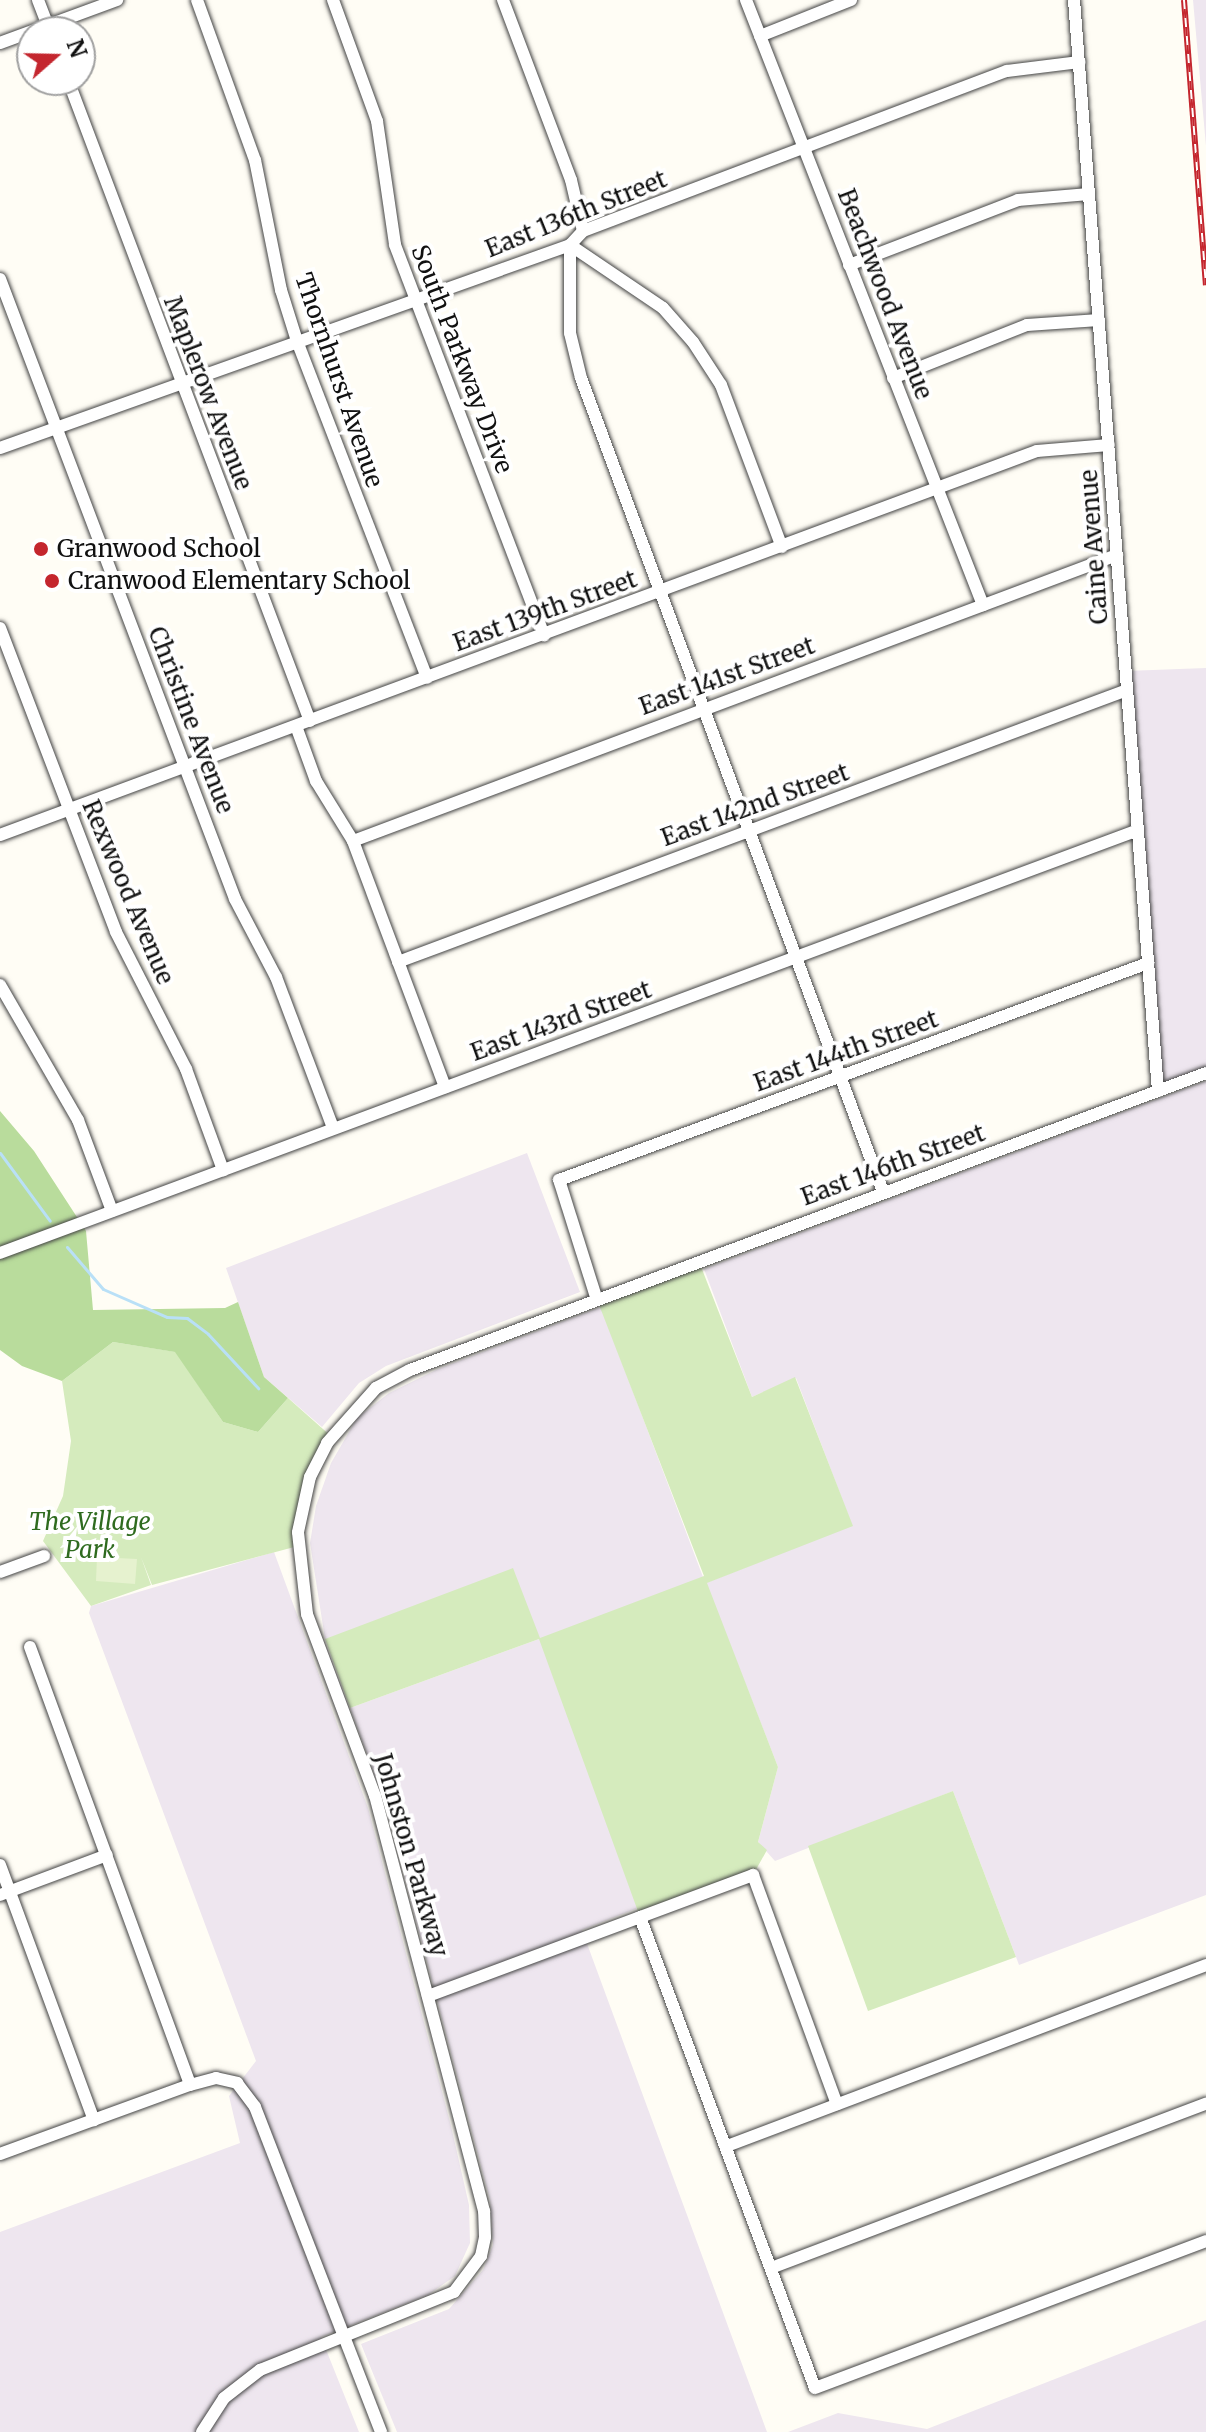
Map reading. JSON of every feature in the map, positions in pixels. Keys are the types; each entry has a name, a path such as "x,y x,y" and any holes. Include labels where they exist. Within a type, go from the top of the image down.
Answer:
{"street":[{"path":"79,16 117,0"},
{"name":"Thornhurst Avenue","path":"197,0 255,160 281,290 297,341 427,678"},
{"name":"South Parkway Drive","path":"333,0 377,121 395,245 544,636"},
{"path":"503,0 571,180 583,231"},
{"name":"Beachwood Avenue","path":"746,0 983,605"},
{"path":"760,36 851,0"},
{"name":"Caine Avenue","path":"1074,0 1158,1091"},
{"name":"East 136th Street","path":"0,448 414,298 570,245 583,231 805,150 1007,71 1079,62"},
{"name":"Maplerow Avenue","path":"74,96 310,721"},
{"path":"849,265 1018,200 1089,194"},
{"path":"570,245 663,308 693,342 721,385 782,547"},
{"path":"570,245 570,333 581,378 663,591 883,1192"},
{"name":"Christine Avenue","path":"0,279 235,899 280,987 333,1128"},
{"path":"893,378 1027,325 1099,320"},
{"name":"East 139th Street","path":"0,835 1037,451 1109,445"},
{"name":"East 141st Street","path":"353,841 1117,555"},
{"name":"Rexwood Avenue","path":"0,628 116,932 186,1069 223,1170"},
{"name":"East 142nd Street","path":"398,962 1127,690"},
{"path":"296,726 316,781 353,841 445,1087"},
{"name":"East 143rd Street","path":"0,1253 1138,830"},
{"name":"East 144th Street","path":"596,1297 559,1180 1148,963"},
{"path":"0,985 71,1105 112,1211"},
{"name":"East 146th Street","path":"596,1297 1206,1073"},
{"name":"Johnston Parkway","path":"202,2432 242,2382 344,2336 437,2302 454,2292 481,2256 484,2211 375,1796 307,1614 299,1569 301,1509 327,1443 376,1388 410,1370 596,1297"},
{"path":"0,1572 44,1556"},
{"path":"30,1647 190,2085"},
{"path":"5,1893 107,1855"},
{"path":"0,1865 5,1893 94,2120"},
{"path":"428,1996 753,1875 837,2104"},
{"path":"640,1917 815,2388 1206,2241"},
{"path":"727,2146 1206,1965"},
{"path":"0,2154 190,2085 216,2078 237,2083 255,2107 381,2432"},
{"path":"771,2268 1206,2104"}],"shaded area":[{"path":"1193,0 1206,0 1206,146"},
{"path":"1206,668 1206,1073 1158,1091 1126,671"},
{"path":"1206,1081 1206,1895 1019,1965 953,1791 775,1861 758,1842 778,1767 706,1583 852,1525 796,1378 752,1397 704,1269"},
{"path":"527,1153 580,1292 386,1366 359,1383 322,1427 264,1377 226,1268"},
{"path":"601,1307 703,1577 638,1908 582,1930 767,2432 397,2432 361,2344 449,2309 483,2270 493,2245 490,2200 385,1803 350,1708 539,1639 325,1639 310,1543 316,1506 331,1463 357,1418 389,1393 438,1369"},
{"path":"274,1552 368,1808 451,2126 469,2205 470,2243 455,2276 428,2295 321,2337 359,2432 0,2432 0,2232 240,2143 229,2096 256,2061 89,1613 91,1606"},
{"path":"1206,2320 1206,2432 788,2432 838,2413 927,2429"}],"green space":[{"path":"0,1111 34,1151 86,1231 93,1310 225,1308 238,1302 264,1377 288,1398 258,1432 223,1422 175,1352 113,1342 62,1381 22,1366 0,1350"},
{"path":"698,1259 752,1397 795,1377 853,1526 707,1583 778,1767 758,1842 767,1850 753,1875 640,1917 539,1639 350,1708 325,1639 513,1568 540,1638 704,1576 596,1297"},
{"name":"The Village Park","path":"113,1342 176,1352 223,1422 258,1432 288,1398 332,1437 310,1477 298,1546 152,1585 141,1557 151,1585 91,1606 43,1541 63,1496 71,1441 62,1381"},
{"path":"97,1557 137,1559 135,1584 96,1581"},
{"path":"953,1791 1016,1957 868,2011 808,1846"}],"waterway":[{"path":"0,1153 50,1221"},
{"path":"67,1247 103,1289 167,1317 187,1318 208,1334 258,1388"}],"railway":[{"path":"1184,0 1206,285"}],"place":[{"name":"Granwood School","path":"41,549"},
{"name":"Cranwood Elementary School","path":"52,581"}]}
